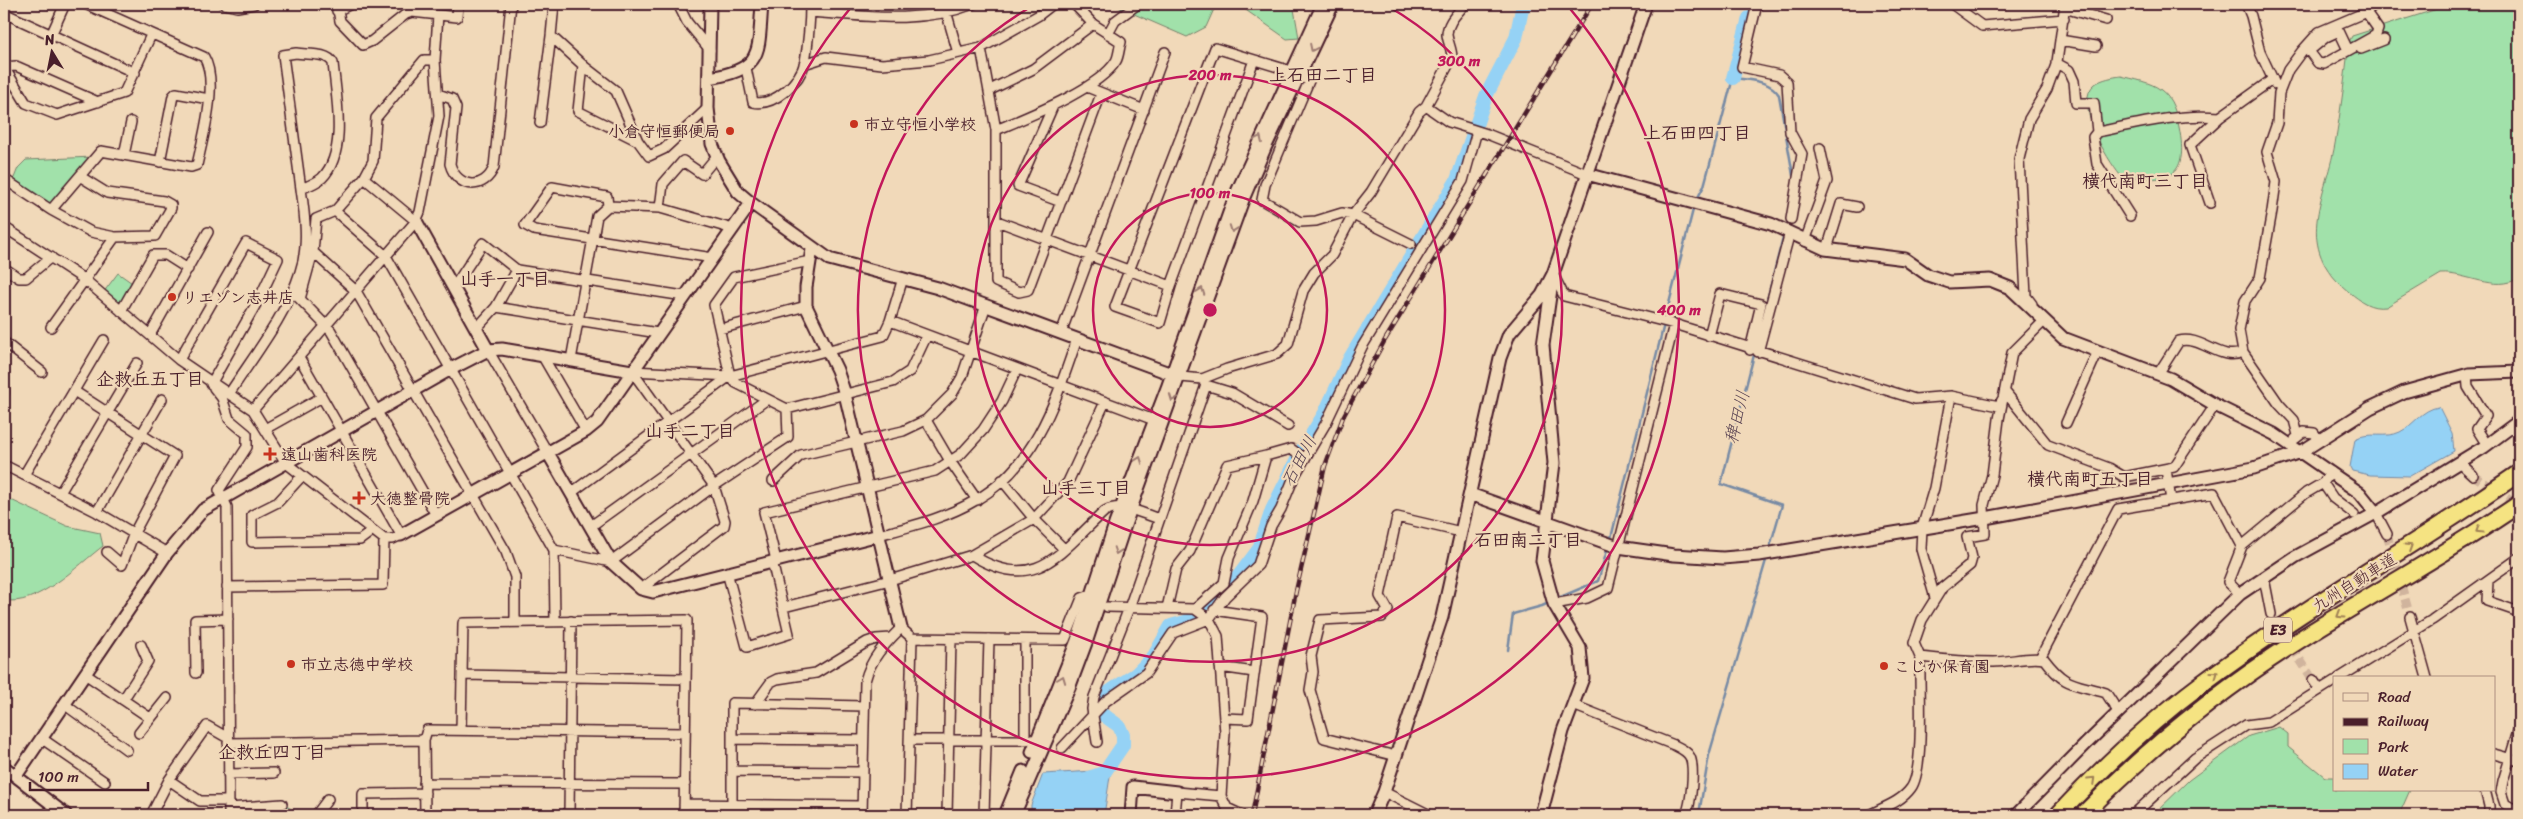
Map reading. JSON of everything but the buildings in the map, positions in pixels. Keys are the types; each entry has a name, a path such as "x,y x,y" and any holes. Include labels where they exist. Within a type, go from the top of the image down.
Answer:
{"highway":[{"name":"九州自動車道","path":"2058,815 2116,756 2199,685 2293,620 2519,473"},
{"name":"九州自動車道","path":"2083,815 2127,771 2202,709 2305,636 2519,504"},
{"path":"2091,815 2202,709"}],"street":[{"path":"52,33 66,4"},
{"path":"51,210 81,177 101,151 191,168 197,165 209,99 208,64 204,57 85,4"},
{"path":"224,4 237,7 254,4"},
{"path":"352,4 337,8 340,21 363,45 372,42 413,8 438,15 457,17 458,4"},
{"path":"438,94 452,99 456,108 450,164 452,172 461,182 467,184 482,182 490,176 494,167 511,4"},
{"path":"540,123 554,4"},
{"path":"678,4 687,22 710,50"},
{"path":"710,4 708,108 709,130 716,156 738,192 812,248 837,262 903,278 986,305 1176,375 1204,382 1232,394 1288,426"},
{"path":"710,78 732,74 746,68 753,58 760,39 762,4"},
{"path":"746,68 753,102 774,100 794,81 804,64 810,8 894,19 973,4"},
{"path":"804,64 826,58 882,64 928,60 981,48 1039,15 1053,4"},
{"path":"996,130 1053,106 1087,86 1117,60 1121,42 1093,24 1074,4"},
{"path":"1108,34 1115,21 1138,4"},
{"path":"1005,815 1030,740 1062,678 1091,595 1244,198 1323,4"},
{"path":"1295,73 1333,4"},
{"path":"1097,742 1093,713 1094,697 1130,608 1204,382 1227,369 1277,354 1288,344 1303,291 1314,273 1332,255 1353,215 1371,192 1420,112 1426,106 1452,58 1452,50 1447,35 1451,21 1465,4"},
{"path":"1374,815 1384,792 1442,617 1500,358 1509,334 1542,295 1553,274 1646,4"},
{"path":"1757,4 1742,67 1779,75 1787,82 1790,132 1802,154 1791,219"},
{"path":"1952,4 1982,26 2064,18"},
{"path":"2246,4 2260,52 2279,93"},
{"path":"2296,449 2298,435 2294,420 2279,404 2243,352 2239,322 2244,301 2260,278 2272,211 2276,182 2267,152 2277,124 2279,93 2288,70 2319,32 2366,12 2375,4"},
{"path":"2044,321 2026,296 2019,159 2029,119 2047,89 2056,64 2064,18 2064,6 2106,20"},
{"path":"946,8 958,53"},
{"path":"2366,12 2378,29 2376,35 2350,49 2356,51 2384,40"},
{"path":"4,14 52,33 135,73"},
{"path":"253,410 416,221 424,201 439,116 435,60 438,15"},
{"path":"990,90 1033,69 1093,24"},
{"path":"98,102 16,66 4,67 26,103 57,114 98,102 124,93 135,73 151,35"},
{"path":"551,36 616,91 638,141 649,156 664,149 708,108"},
{"path":"2060,40 2096,46"},
{"path":"981,48 996,130 996,282 1019,292 1028,290 1101,94"},
{"path":"1254,60 1171,286 1160,323 1115,307 1215,48 1254,60 1295,73 1309,82 1265,185 1262,200 1300,222 1316,221 1342,213 1353,215 1411,244"},
{"path":"1060,333 1165,52"},
{"path":"229,394 292,291 300,272 303,257 305,222 287,81 282,60 283,55 296,53 326,56 331,59 339,126 338,140 326,172 321,178 301,189"},
{"path":"300,299 313,252 316,219 336,211 364,178 373,161 376,118 424,60 435,60"},
{"path":"2056,64 2069,70 2074,81 2076,102 2094,103 2097,132"},
{"path":"583,65 578,111 638,141"},
{"path":"2210,203 2190,145 2220,117 2273,79"},
{"path":"1087,86 1101,94 1144,110"},
{"path":"160,162 173,96 176,93 209,99"},
{"path":"1053,106 1018,186 1061,202"},
{"path":"1426,106 1449,122 1587,174 1770,224 1788,231 1805,241 1827,249 1905,259 1928,275 1949,282 1990,280 2010,288 2062,338 2158,374 2274,434 2360,493 2376,513 2387,534"},
{"path":"2130,216 2097,164 2093,137 2097,132 2151,121 2204,116 2220,117"},
{"path":"124,155 131,122"},
{"path":"1062,748 1093,713 1146,673 1173,633 1209,619 1225,597 1258,565 1271,526 1281,510 1294,477 1326,423 1362,347 1463,181 1477,131"},
{"path":"1805,241 1827,180 1820,148"},
{"path":"660,208 663,184 683,161 702,174 716,156"},
{"path":"4,179 51,210 92,232 115,237 155,236 171,208 171,205 164,201 107,193 81,177"},
{"path":"364,178 416,221 488,350 611,562 641,589 653,592 933,520 977,500 1002,480 1027,455 1040,434 1062,384 1077,339"},
{"path":"608,206 607,197 552,187 524,225 534,230 713,258"},
{"path":"4,227 85,280 179,360 211,384 253,410 286,463 370,529 384,539 393,540 586,431 603,415 658,333 751,203"},
{"path":"1827,249 1841,204 1857,207"},
{"path":"571,360 597,216 608,206 660,208 733,229"},
{"path":"336,211 386,256 554,550 555,621"},
{"path":"997,221 1171,286"},
{"path":"1754,351 1788,231"},
{"path":"150,335 208,232"},
{"path":"51,327 115,237"},
{"path":"179,360 246,243 278,259 260,297 211,384"},
{"path":"454,287 483,243 516,270 684,296"},
{"path":"812,248 806,306 837,370 845,394 900,628 912,638 1065,640 1082,598 1091,595"},
{"path":"313,252 356,291 513,567 515,577 514,621"},
{"path":"121,311 153,255 166,255 188,269"},
{"path":"4,268 20,278 26,278 51,257"},
{"path":"810,261 734,277 714,305 730,376 736,383 766,400 787,409 893,382 910,371 926,335"},
{"path":"476,329 496,307 516,270"},
{"path":"1553,274 1564,296 1674,324 1754,351 1915,399 1950,396 1999,406 2006,393"},
{"path":"1541,815 1563,731 1583,678 1580,648 1554,604 1542,561 1554,463 1543,345 1553,274"},
{"path":"16,776 167,553 203,510 413,390 488,350 502,349 632,371 730,376 883,336 890,321 903,278"},
{"path":"292,291 327,324 436,515"},
{"path":"1709,336 1720,294 1761,304 1754,351"},
{"path":"773,481 801,455 903,431 926,420 952,394 962,377 986,305"},
{"path":"720,329 806,306"},
{"path":"496,307 658,333"},
{"path":"890,321 1154,420"},
{"path":"1869,815 1898,800 1915,782 1919,764 1920,657 1914,643 1922,620 1942,588 1970,566 1972,558 1967,537 1985,534 1984,505 1992,475 1999,419 2006,393 2012,353 2044,321"},
{"path":"1554,604 1587,598 1608,588 1674,324"},
{"path":"2158,374 2174,347 2179,341 2185,339 2225,354 2236,355 2243,352"},
{"path":"24,475 104,340"},
{"path":"4,342 42,372"},
{"path":"2066,423 2098,351"},
{"path":"299,357 401,535"},
{"path":"543,357 586,431"},
{"path":"60,493 137,363"},
{"path":"727,572 747,647 789,634 764,512 935,471 961,454 984,430 1002,401 1017,369"},
{"path":"632,371 714,486 724,521 724,526 641,589"},
{"path":"1470,494 1618,547 1674,555 1732,557 1759,555 1985,518 2254,468 2319,440 2370,408 2404,392 2467,374 2519,372"},
{"path":"2467,374 2468,387 2486,416 2478,429 2487,445"},
{"path":"1014,815 1069,688 1154,420 1176,375"},
{"path":"571,493 730,376"},
{"path":"211,384 222,398 229,419 247,434 249,440 247,447 219,490 222,500 227,507 229,808"},
{"path":"74,391 175,456 134,533 122,564 107,552"},
{"path":"2006,393 2048,445 2109,468 2124,477 2174,467 2215,405"},
{"path":"1935,598 1921,550 1922,528 1934,488 1950,396"},
{"path":"265,429 322,398"},
{"path":"97,512 162,400"},
{"path":"591,526 766,400"},
{"path":"784,607 890,580 972,555 1034,519 1068,482 1106,402"},
{"path":"554,550 611,562 714,486 788,437 787,409"},
{"path":"926,420 950,461 977,500"},
{"path":"2016,815 2240,594 2295,557 2376,513 2487,445 2519,420"},
{"path":"2298,435 2304,432 2314,433 2319,440"},
{"path":"1167,608 1176,569 1190,552 1227,465 1291,449 1305,459"},
{"path":"1225,597 1224,583 1229,558 1252,501 1266,456"},
{"path":"2459,462 2473,475"},
{"path":"4,465 97,512 167,553"},
{"path":"2166,470 2170,500"},
{"path":"2240,594 2228,582 2242,546 2306,493 2323,483 2330,472"},
{"path":"302,476 278,502 252,515 252,542 360,540 368,534 370,529"},
{"path":"1002,480 1034,519 1064,549"},
{"path":"2323,483 2332,498 2354,514"},
{"path":"2040,658 2118,509 2214,493 2242,546"},
{"path":"972,555 1001,570 1016,572 1032,571 1046,564 1105,511 1113,507 1126,508 1159,519"},
{"path":"1396,756 1324,738 1310,690 1313,672 1311,656 1320,620 1382,617 1388,610 1380,596 1397,517 1461,532"},
{"path":"227,587 383,585 384,539"},
{"path":"2342,676 2413,630 2432,620 2519,558"},
{"path":"2264,578 2271,614"},
{"path":"2488,581 2487,601 2519,612"},
{"path":"1195,609 1224,583"},
{"path":"1107,607 1195,609 1209,619 1218,636 1224,718 1222,796 1227,812 1242,815"},
{"path":"1214,610 1262,616 1248,718 1224,718"},
{"path":"2410,617 2426,676"},
{"path":"196,673 195,620 228,620"},
{"path":"461,730 463,623 687,620 684,815"},
{"path":"569,815 571,621"},
{"path":"684,804 732,804 862,811 863,706 868,668 883,644 900,628"},
{"path":"755,704 771,682 777,678 816,674 867,642 876,638 891,638"},
{"path":"907,815 912,638"},
{"path":"947,815 951,639"},
{"path":"984,815 989,639"},
{"path":"1026,640 1030,740"},
{"path":"122,700 148,662 140,645"},
{"path":"1920,657 1960,662 2044,659 2057,676 2074,685 2106,693 2119,712"},
{"path":"1220,667 1254,672"},
{"path":"85,674 150,718"},
{"path":"463,676 686,679"},
{"path":"2313,680 2320,690"},
{"path":"2133,815 2195,758 2246,725 2269,722 2333,682"},
{"path":"139,733 167,698"},
{"path":"732,804 732,703 863,706"},
{"path":"64,704 127,750"},
{"path":"1572,705 1674,745 1686,752 1690,757 1693,769 1689,809 1686,815"},
{"path":"150,815 169,780 207,726 228,741 424,740"},
{"path":"2519,728 2503,781 2502,799 2510,808 2519,812"},
{"path":"425,815 424,740 427,730 685,733"},
{"path":"41,738 105,782"},
{"path":"732,739 863,740"},
{"path":"909,740 1030,740"},
{"path":"2496,755 2519,761"},
{"path":"4,767 66,815"},
{"path":"732,770 863,772"},
{"path":"228,774 274,773"},
{"path":"169,780 200,801 229,808 282,804"},
{"path":"424,783 684,784"},
{"path":"1131,815 1133,787 1222,796"},
{"path":"1175,815 1178,792"},
{"path":"1384,792 1430,815"},
{"path":"2486,792 2489,815"},
{"path":"363,815 363,794 425,793"},
{"path":"316,815 328,799"}],"green space":[{"path":"1119,4 1295,4 1294,9 1299,38 1287,39 1240,6 1215,7 1206,27 1187,37 1118,7"},
{"path":"2453,4 2519,4 2519,278 2510,282 2491,283 2450,274 2441,274 2386,307 2375,307 2366,304 2349,292 2332,275 2321,257 2317,240 2320,203 2335,144 2349,42 2352,36"},
{"path":"2121,76 2157,87 2171,102 2177,117 2182,145 2181,158 2177,168 2171,174 2162,178 2150,179 2120,175 2100,144 2089,116 2087,104 2089,92 2098,82"},
{"path":"93,157 51,207 12,183 18,168 26,160"},
{"path":"118,273 135,285 122,307 103,293"},
{"path":"4,499 9,499 67,526 100,533 103,546 69,574 43,591 29,598 16,601 4,600"},
{"path":"2279,727 2288,734 2288,747 2325,777 2333,777 2333,792 2409,792 2399,815 2153,815 2189,780 2249,736"},
{"path":"285,805 300,815 270,815 269,807"}],"water":[{"path":"2439,407 2452,433 2454,451 2410,476 2370,475 2352,471 2350,467 2355,439 2366,436 2395,434 2405,429 2423,414"},
{"path":"1111,770 1104,815 1031,815 1031,805 1043,774"}],"waterway":[{"name":"石田川","path":"1089,778 1104,773 1123,745 1123,735 1119,726 1098,711 1100,698 1136,674 1154,656 1171,626 1196,619 1235,581 1259,549 1272,510 1301,452 1325,413 1350,358 1457,180 1486,96 1516,38 1522,9 1526,4"},
{"name":"稗田川","path":"1733,78 1749,18"},
{"name":"稗田川","path":"1696,201 1704,186 1733,78 1752,80 1765,84 1770,86 1779,95 1794,181"},
{"path":"1665,319 1694,206"},
{"name":"稗田川","path":"1764,312 1784,233"},
{"path":"1610,542 1664,324"},
{"name":"稗田川","path":"1755,351 1721,484 1782,505 1769,550"},
{"path":"1556,599 1598,581 1608,547"},
{"name":"稗田川","path":"1696,815 1700,808 1709,755 1767,557"},
{"path":"1508,650 1513,614 1551,602"}],"tunnel":[{"path":"2473,475 2519,506"},
{"path":"2387,534 2410,617"},
{"path":"2271,614 2313,680"}],"railway":[{"path":"1252,815 1296,591 1325,466 1343,417 1385,340 1592,4"}],"place":[{"name":"市立守恒小学校","path":"854,124"},
{"name":"小倉守恒郵便局","path":"730,131"},
{"name":"リエゾン志井店","path":"172,297"},
{"name":"遠山歯科医院","path":"270,454"},
{"name":"大徳整骨院","path":"359,498"},
{"name":"市立志徳中学校","path":"291,664"},
{"name":"こじか保育園","path":"1884,666"}],"district":[{"name":"上石田二丁目","path":"1323,75"},
{"name":"上石田四丁目","path":"1697,133"},
{"name":"横代南町三丁目","path":"2145,181"},
{"name":"山手一丁目","path":"505,279"},
{"name":"企救丘五丁目","path":"150,379"},
{"name":"山手二丁目","path":"690,431"},
{"name":"横代南町五丁目","path":"2090,479"},
{"name":"山手三丁目","path":"1086,488"},
{"name":"石田南二丁目","path":"1528,540"},
{"name":"企救丘四丁目","path":"272,752"}]}
